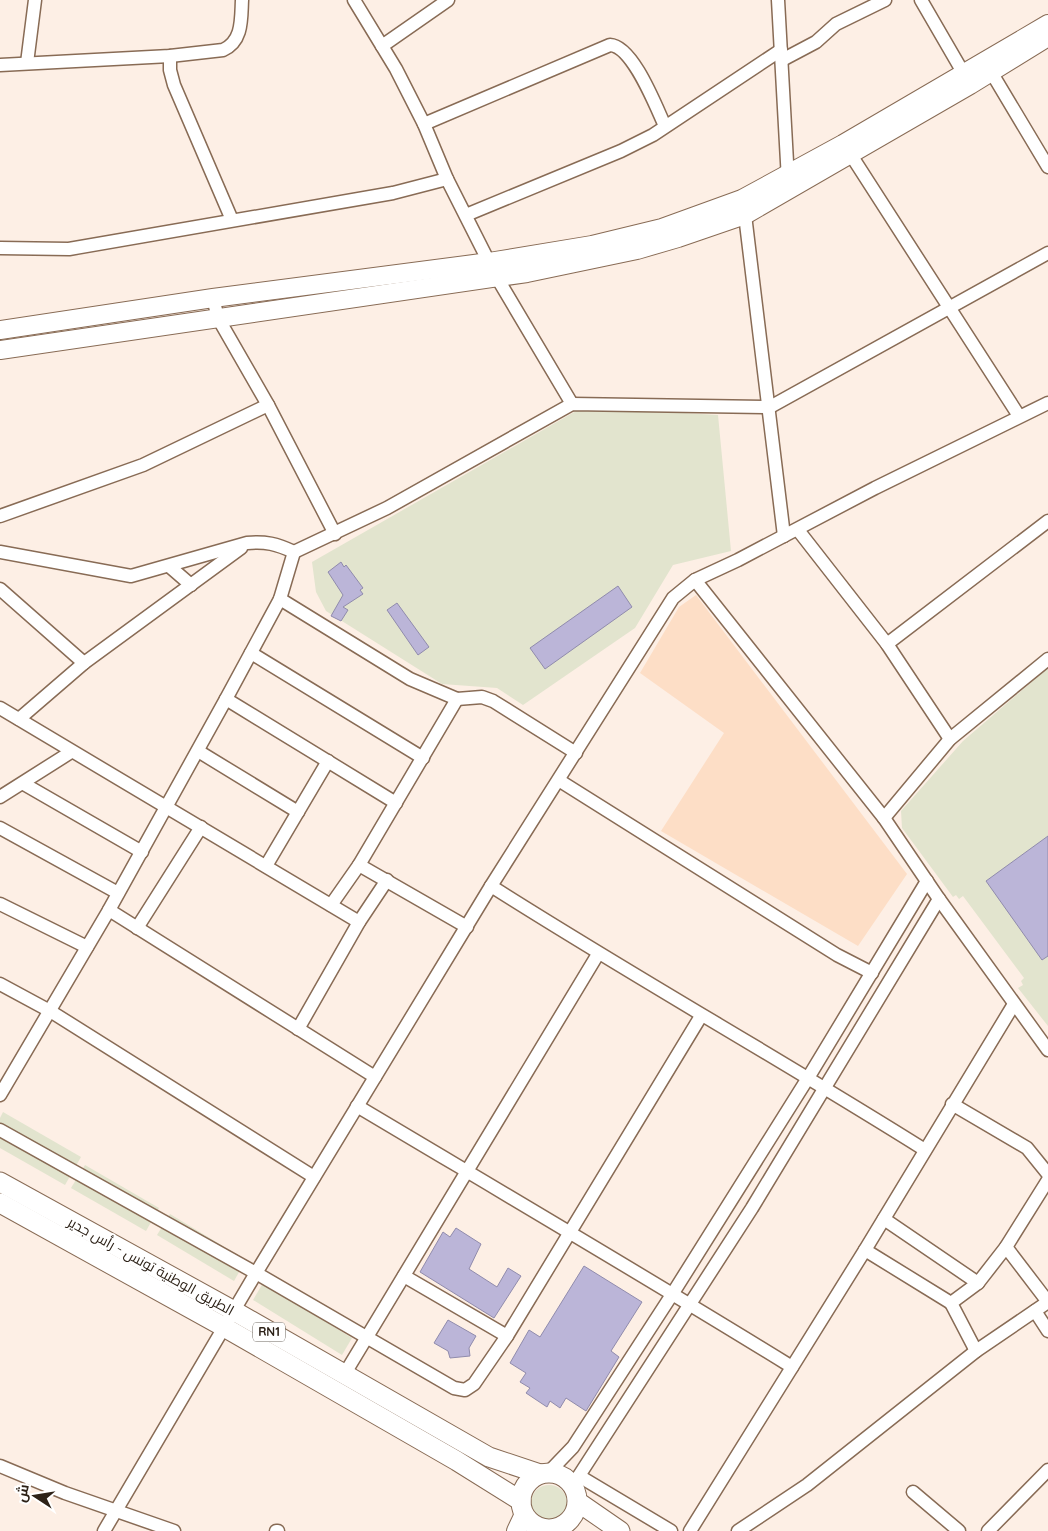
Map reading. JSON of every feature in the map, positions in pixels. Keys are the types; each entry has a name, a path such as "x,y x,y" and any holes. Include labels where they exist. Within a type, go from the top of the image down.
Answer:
{"main road":[{"name":"الطريق الوطنية تونس - رأس جدير","path":"0,1182 229,1319 464,1465 520,1515"},
{"name":"الطريق الوطنية تونس - رأس جدير","path":"0,1203 344,1375 489,1458 545,1473"},
{"name":"RN1","path":"545,1473 567,1478 620,1531"},
{"path":"520,1515 526,1484 545,1473"},
{"name":"RN1","path":"520,1515 534,1526 555,1530 572,1518 577,1488"}],"street":[{"path":"27,63 34,0"},
{"path":"0,65 170,56 223,50 230,46 238,35 242,0"},
{"path":"354,0 382,46 424,124 447,178 493,269 572,404"},
{"path":"382,46 448,0"},
{"path":"466,215 622,151 653,135 781,55 816,42 836,24 885,0"},
{"path":"921,0 967,80"},
{"path":"780,1 781,55 789,182"},
{"path":"0,350 218,318 493,269 662,228 789,182 851,155 987,67 1048,24"},
{"path":"987,67 1048,37"},
{"path":"424,124 610,45 621,49 635,66 665,126"},
{"path":"170,56 170,70 174,85 232,220"},
{"path":"987,67 1048,167"},
{"path":"0,330 213,298 493,269 586,262 636,250 746,215 789,182 967,80"},
{"path":"851,155 918,256 949,310 1019,416"},
{"path":"0,248 69,249 393,194 447,178"},
{"path":"746,215 784,536"},
{"path":"1,1092 109,910 226,700 280,599 294,552 335,534 462,468 572,404 770,407 949,310 1048,253"},
{"path":"213,298 218,318 268,405 335,534"},
{"path":"0,516 143,465 232,424 268,405"},
{"path":"104,1531 256,1273 491,886 560,781 673,598 695,580 798,530 875,488 1019,416 1045,408"},
{"path":"887,644 1048,521"},
{"path":"798,530 887,644 950,739"},
{"path":"0,552 131,576 247,543 262,541 278,544 294,552"},
{"path":"19,719 84,663 247,543"},
{"path":"169,566 191,585"},
{"path":"695,580 884,818 938,899 1048,1050"},
{"path":"0,589 84,663"},
{"path":"280,599 410,679 458,700 475,697 493,701 576,754"},
{"path":"251,653 423,758"},
{"path":"884,818 950,739 1048,659"},
{"path":"226,700 396,803"},
{"path":"331,905 359,865 458,700"},
{"path":"0,708 71,752 360,922"},
{"path":"198,751 298,812"},
{"path":"0,797 24,784 71,752"},
{"path":"266,866 328,761"},
{"path":"560,781 837,955 872,973"},
{"path":"24,784 142,852"},
{"path":"137,928 201,827"},
{"path":"0,828 118,893"},
{"path":"359,865 467,927"},
{"path":"298,1029 360,922 387,880"},
{"path":"545,1473 573,1447 673,1293 808,1078 927,881"},
{"path":"491,886 598,954 826,1087 925,1150"},
{"path":"671,1531 577,1488 826,1087 938,899"},
{"path":"0,904 87,948"},
{"path":"109,910 375,1077"},
{"path":"344,1375 598,954"},
{"path":"0,984 50,1011 314,1178"},
{"path":"690,1531 865,1250 1014,1004"},
{"path":"0,1130 256,1273 454,1388 465,1390 474,1384 507,1336 702,1016"},
{"path":"952,1104 1027,1148 1048,1174"},
{"path":"357,1106 569,1234 673,1293 792,1367"},
{"path":"951,1303 978,1283 1006,1247 1048,1180"},
{"path":"884,1219 978,1283"},
{"path":"738,1531 807,1485 976,1351 1048,1302 1006,1247"},
{"path":"865,1250 951,1303 976,1351"},
{"path":"404,1276 507,1336"},
{"path":"1035,1311 1048,1332"},
{"path":"0,1466 116,1511 174,1531"},
{"path":"988,1531 1048,1470"},
{"path":"914,1492 958,1531"}],"shaded area":[{"path":"696,595 907,874 858,946 661,831 724,733 640,673 679,607"}],"green space":[{"path":"583,407 718,415 731,551 673,565 635,628 523,705 497,688 442,684 326,611 316,592 312,562"},
{"path":"1048,668 1048,1026 1018,988 1023,985 1021,981 1024,978 963,896 959,899 956,895 953,897 902,828 901,811 963,741"},
{"path":"3,1112 81,1157 65,1185 0,1148 0,1118"},
{"path":"85,1165 159,1208 146,1231 71,1188"},
{"path":"170,1214 246,1260 234,1281 157,1235"},
{"path":"263,1283 352,1338 342,1355 253,1300"},
{"path":"549,1485 561,1491 567,1503 561,1515 549,1521 537,1515 531,1503 537,1491"}],"building":[{"path":"341,562 344,567 346,565 363,588 360,590 363,594 343,607 348,610 341,621 331,616 343,595 328,572"},
{"path":"618,586 632,607 545,669 530,648"},
{"path":"397,603 429,647 418,655 387,610"},
{"path":"1048,836 1048,956 1042,960 986,881"},
{"path":"456,1228 481,1244 469,1269 497,1287 508,1268 521,1276 494,1318 420,1272 443,1232 450,1237"},
{"path":"584,1266 642,1302 611,1351 619,1357 586,1411 566,1398 560,1408 550,1401 547,1407 526,1393 530,1388 520,1382 526,1373 510,1363 529,1330 540,1337"},
{"path":"448,1320 476,1336 469,1348 470,1356 450,1358 448,1351 434,1343"}]}
